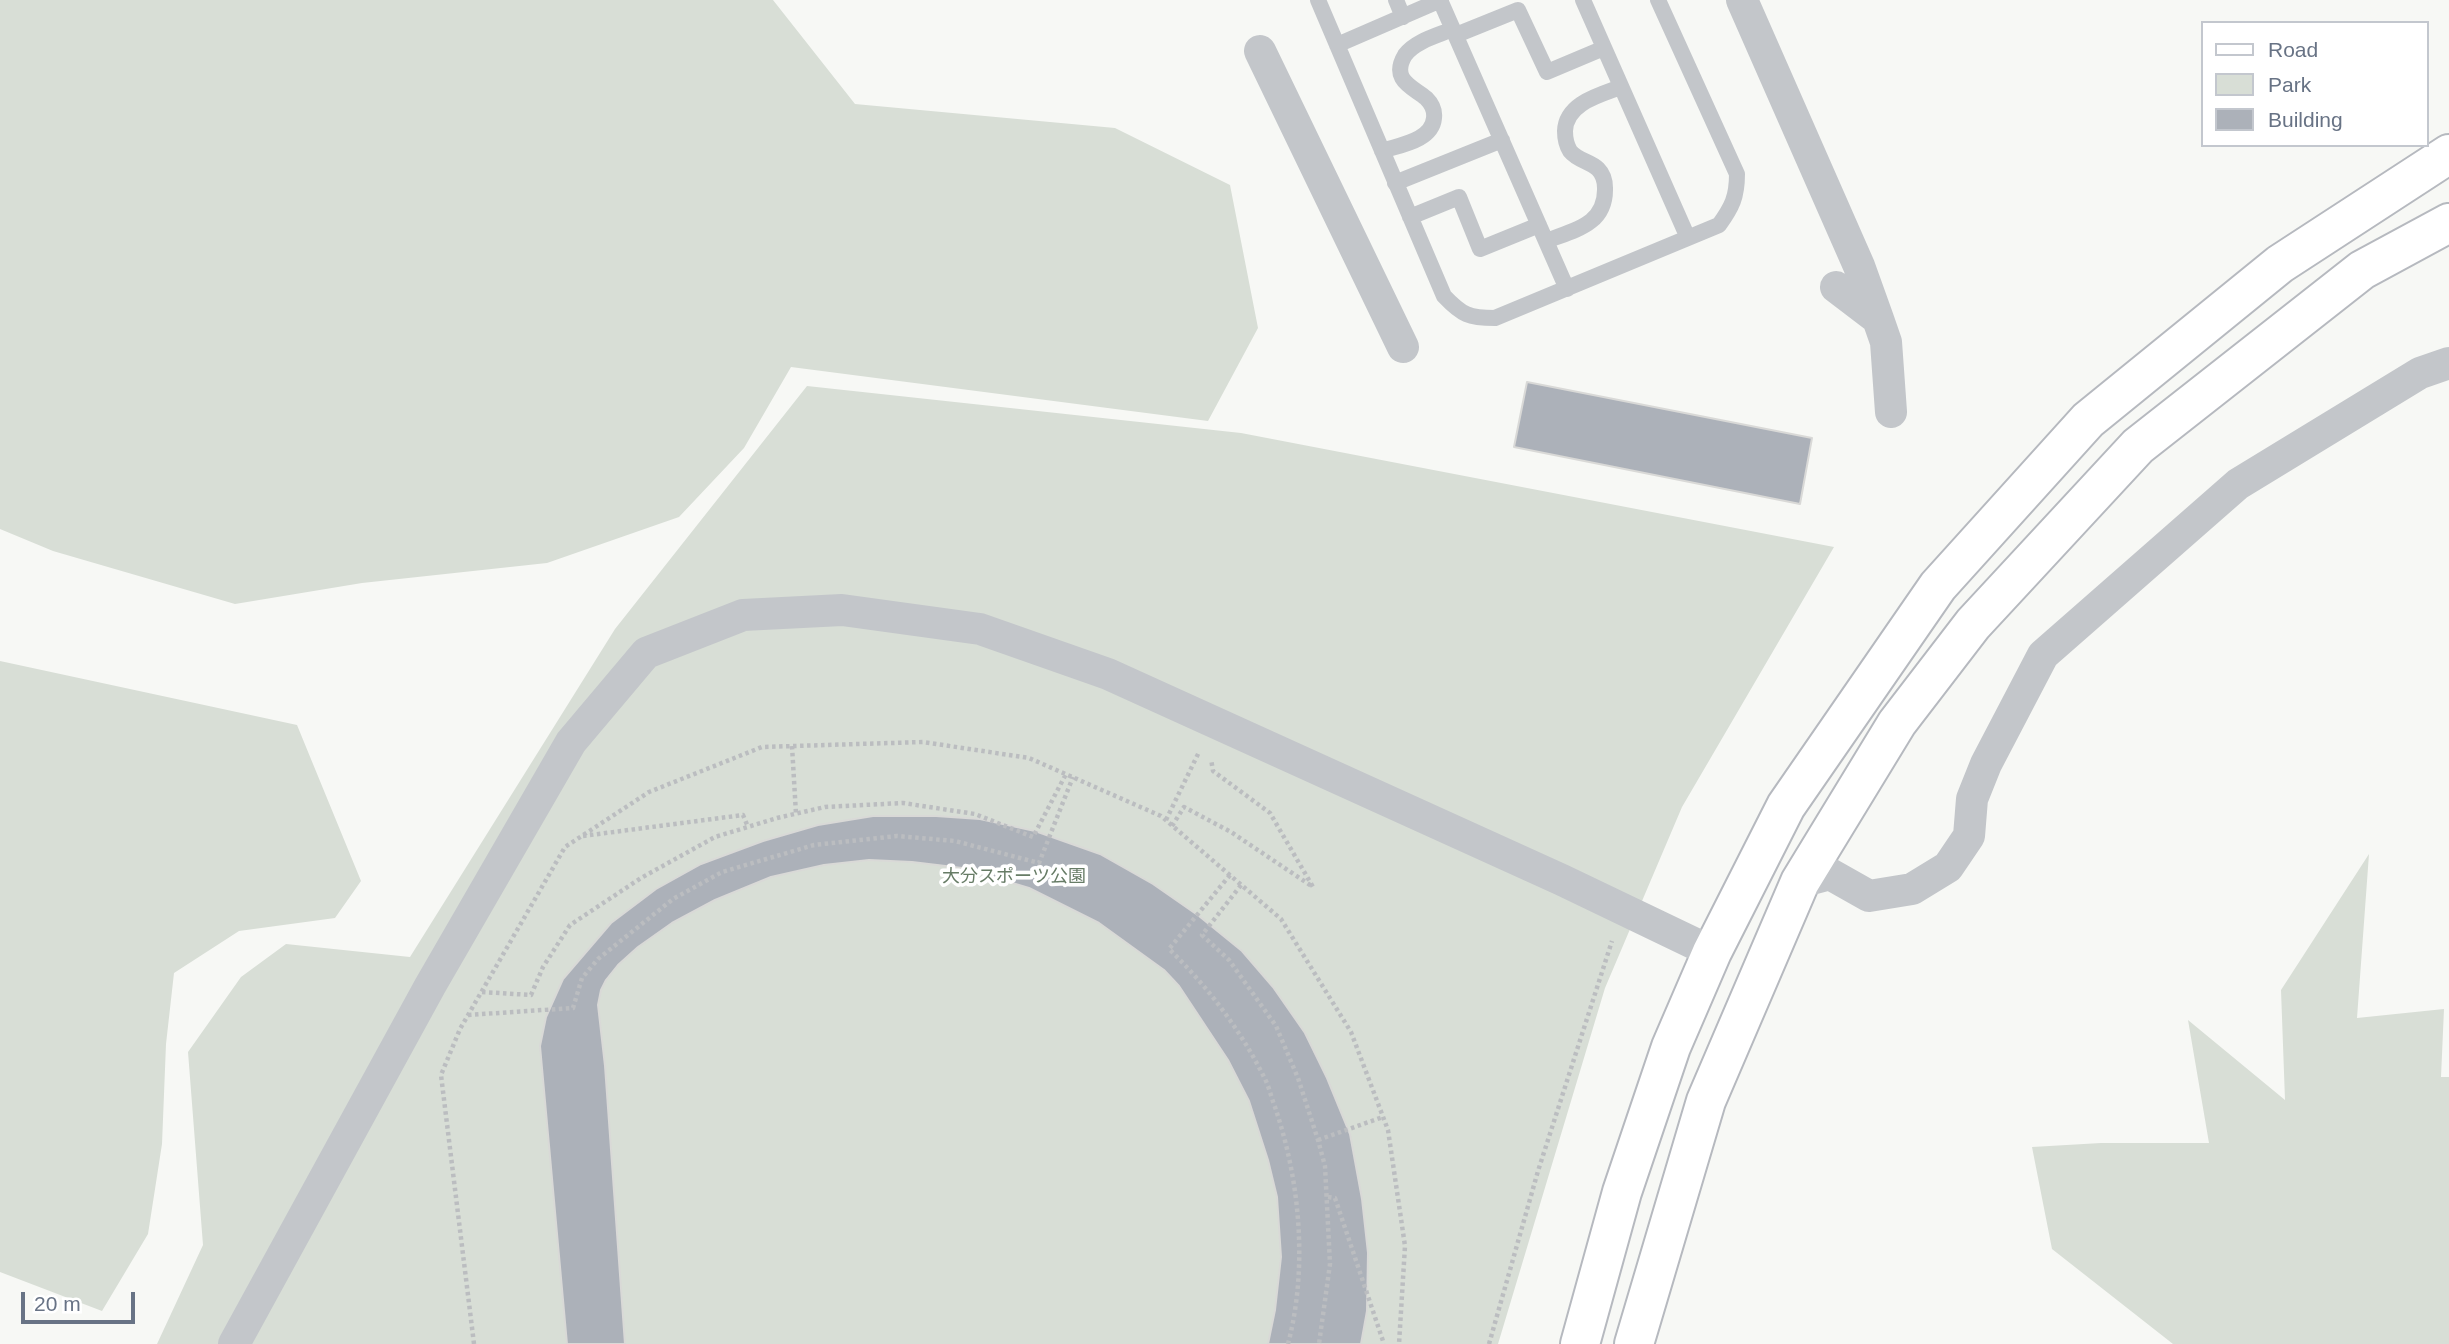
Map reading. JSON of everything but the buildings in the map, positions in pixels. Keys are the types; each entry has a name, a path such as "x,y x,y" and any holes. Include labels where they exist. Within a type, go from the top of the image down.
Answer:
{"street":[{"path":"1742,0 1859,266 1886,342 1891,412"},
{"path":"1260,51 1403,347"},
{"path":"1580,1344 1636,1152 1671,1047 1712,952 1786,806 1938,586 2088,420 2280,264 2449,154"},
{"path":"1634,1344 1706,1101 1800,882 1897,723 1965,635 2138,446 2361,270 2449,223"},
{"path":"1836,288 1878,319"},
{"path":"1800,882 1830,874 1869,896 1912,889 1948,867 1969,836 1972,799 1986,764 2043,655 2238,484 2420,373 2449,363"},
{"path":"234,1344 430,986 571,742 646,653 743,615 842,610 981,629 1108,674 1562,880 1712,952"}],"lane":[{"path":"1318,0 1444,296 1460,312 1476,318 1495,318 1567,289 1719,225 1729,212 1737,193 1737,174 1658,0"},
{"path":"1396,0 1403,17"},
{"path":"1337,45 1441,0 1567,289"},
{"path":"1583,0 1688,238"},
{"path":"1382,150 1416,140 1431,128 1434,121 1434,111 1424,96 1409,88 1401,73 1406,55 1413,48 1518,10 1546,72 1604,48"},
{"path":"1546,241 1578,229 1600,213 1605,200 1605,180 1597,168 1580,160 1569,150 1565,135 1566,122 1574,109 1590,99 1621,87"},
{"path":"1395,183 1502,140"},
{"path":"1410,217 1459,197 1480,249 1539,225"}],"path":[{"path":"474,1344 441,1075 468,1015 565,847 649,792 762,747 923,742 1029,758 1161,816 1280,919 1352,1032 1388,1130 1405,1246 1399,1344"},
{"path":"1166,820 1204,742"},
{"path":"792,746 796,814"},
{"path":"1172,826 1184,807 1231,832 1312,887 1270,813 1213,771 1211,758"},
{"path":"482,992 531,995 543,967 570,925 640,878 715,836 824,807 903,803 975,814 1033,837 1066,774"},
{"path":"468,1015 573,1008 582,978 598,959 673,899 722,872 814,845 897,836 955,841 1040,863 1073,777"},
{"path":"581,837 743,815 748,827"},
{"path":"1230,875 1169,949 1199,978 1234,1027 1265,1078 1286,1140 1296,1203 1299,1270 1288,1344"},
{"path":"1241,885 1202,935 1229,960 1276,1026 1298,1078 1318,1140 1325,1166 1330,1264 1320,1344"},
{"path":"1489,1344 1538,1171 1612,940"},
{"path":"1318,1140 1383,1117"},
{"path":"1328,1197 1335,1198 1384,1344"}],"green space":[{"path":"0,0 773,0 855,104 1115,128 1230,185 1258,328 1208,421 791,367 744,448 679,517 547,563 362,583 235,604 53,551 0,529"},
{"name":"大分スポーツ公園","path":"807,386 1241,433 1834,547 1682,807 1605,988 1498,1344 157,1344 203,1245 188,1052 241,977 286,944 410,957 615,629"},
{"path":"0,661 297,725 361,881 335,918 239,931 174,973 166,1044 162,1144 148,1234 102,1311 0,1272"},
{"path":"2369,854 2357,1018 2444,1009 2441,1077 2449,1077 2449,1344 2173,1344 2052,1249 2032,1147 2101,1143 2209,1143 2188,1020 2285,1100 2281,990"}]}
